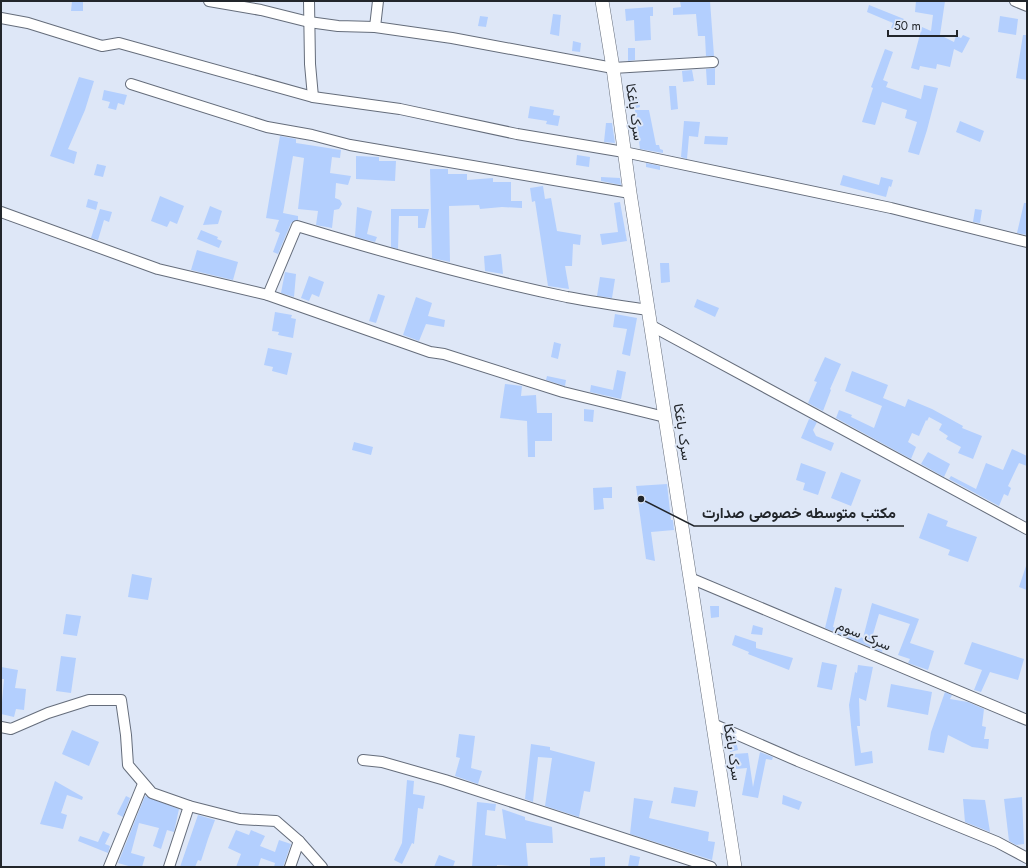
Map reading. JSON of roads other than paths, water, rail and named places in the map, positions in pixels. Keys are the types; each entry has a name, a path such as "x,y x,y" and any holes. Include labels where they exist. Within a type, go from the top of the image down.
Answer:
{"street":[{"path":"209,1 261,10 309,22 338,26 375,27 452,38 613,68 713,62"},
{"path":"309,1 313,98"},
{"path":"375,27 378,1"},
{"name":"سرک باغکا","path":"602,1 650,325 735,867"},
{"path":"1015,1 1027,6"},
{"path":"1,18 28,23 102,46 119,43 313,98 400,109 517,134 624,152 891,208 1027,242"},
{"path":"130,84 267,126 312,135 350,146 630,193"},
{"path":"1,212 58,231 158,269 268,295 430,352 444,354 563,392 665,417"},
{"path":"268,295 297,226 388,253 481,277 568,297 648,310"},
{"path":"650,325 1027,528"},
{"name":"سرک سوم","path":"690,578 1027,720"},
{"path":"1,727 11,729 48,713 89,700 121,700 126,735 128,765 152,793 189,806 240,819 276,821 299,841 322,867"},
{"path":"713,724 798,761 997,842 1027,858"},
{"path":"363,760 382,762 445,780 711,867"},
{"path":"109,867 143,784"},
{"path":"169,867 189,806"},
{"path":"290,867 299,841"}],"place":[{"name":"مکتب متوسطه خصوصی صدارت","path":"641,499"}]}
